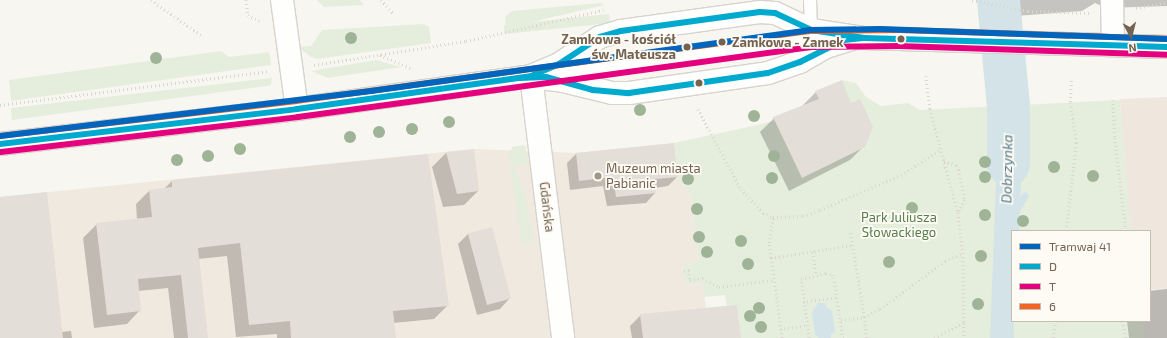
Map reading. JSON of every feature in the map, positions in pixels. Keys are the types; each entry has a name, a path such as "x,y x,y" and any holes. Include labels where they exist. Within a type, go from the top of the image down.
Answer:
{"street":[{"path":"282,0 297,109"},
{"path":"1112,0 1113,45"},
{"path":"0,144 297,109 531,76 552,68 600,37 621,32 760,12 775,13 811,30 864,38 1167,47"},
{"path":"531,76 563,80 612,93 629,93 768,73 800,62 826,47 844,40 864,38"},
{"name":"Gdańska","path":"531,76 563,338"}],"lane":[{"path":"810,0 811,30"},
{"path":"531,76 786,41 864,38"}],"path":[{"path":"151,0 201,35"},
{"path":"246,0 248,15 259,19 261,27"},
{"path":"381,0 393,13"},
{"path":"973,1 1028,11"},
{"path":"0,105 292,68 466,41 607,9"},
{"path":"926,76 930,109 958,213 963,253 964,338"},
{"path":"1066,230 1076,143 1070,102 1071,80"},
{"path":"1113,100 1115,138 1126,230"},
{"path":"698,109 741,189 763,213 773,217 803,216 820,210 901,175 940,150"},
{"path":"944,161 957,165 959,170 965,200 958,213"},
{"path":"773,217 769,243 782,338"},
{"path":"850,231 866,338"},
{"path":"771,258 852,245"},
{"path":"813,252 816,274"},
{"path":"841,320 864,317 880,309 945,260 963,253"},
{"path":"684,271 689,270 690,280 703,278 719,287 774,280"},
{"path":"809,338 800,279 816,274 833,275 843,338"},
{"path":"803,302 837,298"},
{"path":"1053,338 1055,322"},
{"path":"1123,322 1126,338"},
{"path":"934,338 964,323"},
{"path":"780,329 807,325"}],"shaded area":[{"path":"1167,97 1167,288 1151,290 1151,230 1131,230 1120,99"},
{"path":"674,143 678,177 691,196 699,262 684,264 686,285 702,283 706,308 737,305 740,338 0,338 0,197 474,149 576,153"},
{"path":"1167,288 1167,338 1144,338 1142,322 1151,322 1151,290"}],"green space":[{"path":"317,0 360,0 364,5 324,7"},
{"path":"600,3 604,5 506,28 505,17 512,11"},
{"path":"609,14 610,23 505,34 504,25"},
{"path":"424,24 429,27 431,43 317,59 311,57 298,47 311,46 322,30"},
{"path":"221,51 229,57 269,52 271,65 11,101 9,80"},
{"path":"376,60 401,67 328,78 311,71"},
{"path":"272,78 271,85 267,86 12,120 11,108"},
{"name":"Park Juliusza Słowackiego","path":"842,80 856,83 866,97 881,106 908,103 920,110 1120,100 1131,230 1011,230 1011,322 1142,322 1144,338 740,338 737,305 727,306 725,295 704,297 702,283 686,285 683,264 699,261 691,196 678,177 674,143 775,121 867,116 851,103"},
{"path":"525,145 528,164 514,166 526,200 534,242 521,243 509,157 512,147"}],"water":[{"path":"1024,104 1019,230 1011,230 1011,322 1014,322 1014,338 990,338 997,156 989,106"},
{"path":"818,303 825,303 827,308 832,310 835,332 831,334 831,338 819,338 815,335 812,313"}],"building":[{"path":"842,80 851,103 860,99 873,127 865,147 802,178 773,117 819,99 815,91"},
{"path":"674,143 678,177 655,179 656,193 616,197 613,177 579,181 576,153"},
{"path":"474,149 479,191 457,194 446,152"},
{"path":"428,154 449,306 393,311 396,338 291,338 290,321 249,325 240,243 198,248 208,338 188,338 181,275 138,279 141,311 107,315 96,223 152,217 149,190 172,187 172,180"},
{"path":"47,192 63,338 0,338 0,197"},
{"path":"492,227 511,298 487,305 468,233"},
{"path":"737,305 741,338 643,338 640,314"}],"waterway":[{"name":"Dobrzynka","path":"998,0 1008,105 1008,164"},
{"path":"1016,210 1025,195"}],"tram line":[{"name":"41","path":"0,136 371,91 811,30 880,29 1167,39"}],"transit line":[{"name":"D","path":"0,144 297,109 531,76 559,64 600,37 621,31 760,12 775,13 811,30 864,38 1167,47"},
{"name":"6","path":"0,136 296,101 810,31 901,30 1167,39"},
{"name":"D","path":"518,78 546,77 593,90 629,93 768,73 800,62 844,40 863,38"},
{"name":"T","path":"1,152 298,117 812,47 901,46 1167,55"}],"place":[{"name":"Zamkowa - Zamek","path":"722,42"},
{"name":"Zamkowa - kościół św. Mateusza","path":"687,47"},
{"name":"Muzeum miasta Pabianic","path":"598,176"}]}
